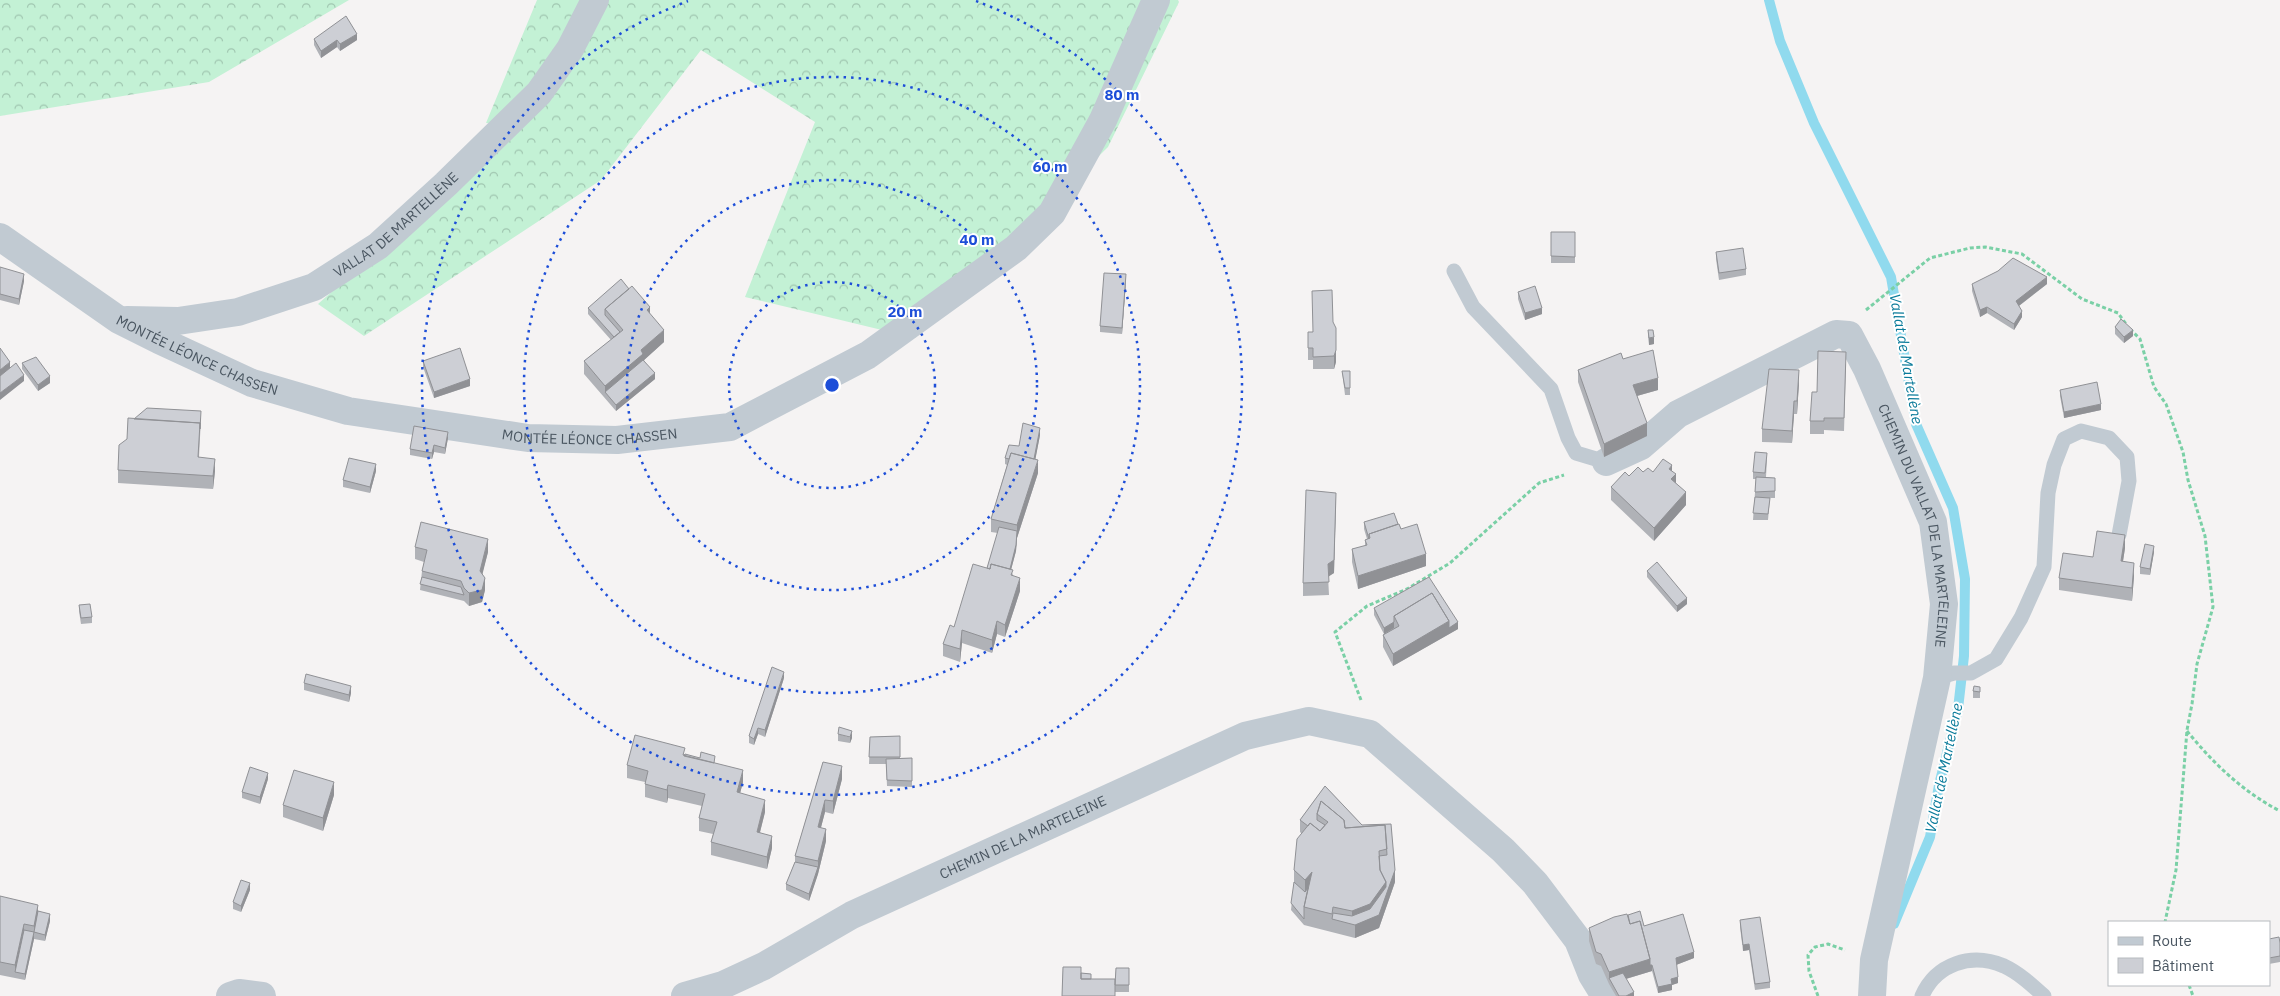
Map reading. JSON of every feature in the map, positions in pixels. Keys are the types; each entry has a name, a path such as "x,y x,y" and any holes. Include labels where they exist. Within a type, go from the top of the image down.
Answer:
{"street":[{"name":"VALLAT DE MARTELLÈNE","path":"120,320 178,321 238,312 314,287 378,246 446,184 539,93 570,48 595,0"},
{"name":"MONTÉE LÉONCE CHASSEN","path":"0,237 120,320 252,383 348,411 528,438 617,440 730,427 868,355 1016,248 1052,212 1102,120 1156,0"},
{"name":"CHEMIN DU VALLAT DE LA MARTELEINE","path":"1606,462 1641,446 1678,414 1836,334 1849,335 1867,369 1933,522 1944,604 1945,676 1874,960 1872,996"},
{"name":"CHEMIN DE LA MARTELEINE","path":"685,996 723,985 764,966 852,915 1245,736 1309,721 1370,734"},
{"path":"1370,734 1503,850 1535,883 1578,940 1592,975 1605,996"},
{"path":"230,996 239,993 262,996"}],"lane":[{"path":"1454,271 1473,307 1551,389 1568,438 1576,453 1606,462"},
{"path":"1945,676 1971,673 1996,658 2021,618 2044,567 2048,493 2054,466 2064,439 2081,431 2109,438 2127,457 2129,481 2119,535"},
{"path":"1922,996 1927,985 1946,967 1963,961 1984,961 2003,966 2022,977 2044,996"}],"path":[{"path":"1370,734 1360,693 1335,632 1367,606 1407,589 1450,563 1539,483 1606,462"},
{"path":"2187,730 2222,771 2254,796 2280,811"},
{"path":"1818,996 1810,971 1808,955 1815,947 1828,944 1874,960"}],"green space":[{"path":"0,0 349,0 209,82 0,116"},
{"path":"537,0 1178,0 1179,2 1108,147 915,338 745,297 815,122 701,50 601,180 364,336 318,304 520,124 486,123"}],"building":[{"path":"346,16 357,34 340,44 337,40 321,51 314,39"},
{"path":"1551,232 1575,232 1575,257 1551,256"},
{"path":"1743,248 1746,269 1719,273 1716,252"},
{"path":"2013,258 2047,277 2016,301 2022,311 2014,324 1987,307 1980,310 1972,284 1998,271"},
{"path":"0,267 24,274 19,299 0,294"},
{"path":"1104,273 1126,274 1122,328 1100,326"},
{"path":"621,279 629,289 605,309 605,315 620,332 614,337 588,308"},
{"path":"632,286 650,307 647,310 664,330 641,350 643,354 605,386 584,361 623,330 605,309"},
{"path":"1535,286 1542,308 1525,313 1518,292"},
{"path":"1332,290 1336,350 1334,356 1313,357 1313,348 1308,348 1308,332 1313,332 1312,291"},
{"path":"2121,319 2133,330 2124,337 2115,327"},
{"path":"1648,330 1653,330 1654,337 1649,338"},
{"path":"0,348 10,362 0,370"},
{"path":"460,348 470,379 434,392 423,361"},
{"path":"1653,350 1658,378 1633,385 1647,423 1604,444 1578,370 1621,353 1623,359"},
{"path":"1818,351 1846,352 1844,418 1824,418 1824,421 1810,421 1812,392 1817,392"},
{"path":"36,357 50,376 38,385 22,363"},
{"path":"643,360 655,373 616,405 605,392"},
{"path":"16,363 24,375 0,393 0,376"},
{"path":"1769,369 1799,370 1797,401 1794,401 1792,431 1762,429"},
{"path":"1342,371 1350,371 1350,388 1345,388"},
{"path":"2097,382 2101,404 2064,412 2060,390"},
{"path":"147,408 201,411 200,429 200,423 134,419"},
{"path":"128,418 200,423 198,457 215,459 213,476 118,470 119,445 127,439"},
{"path":"1023,423 1040,428 1034,459 1011,453 1009,459 1005,458 1009,445 1019,446"},
{"path":"414,426 448,432 445,448 434,445 432,453 410,449"},
{"path":"1755,452 1767,453 1765,473 1753,472"},
{"path":"1011,453 1038,460 1017,525 991,519"},
{"path":"349,458 376,464 370,487 343,480"},
{"path":"1663,459 1672,465 1669,469 1676,474 1671,479 1686,492 1654,528 1611,487 1625,472 1629,476 1638,467 1643,472 1648,468 1653,472"},
{"path":"1756,477 1775,478 1775,491 1755,492"},
{"path":"1306,490 1336,493 1334,560 1328,564 1329,582 1303,583"},
{"path":"1755,497 1770,498 1768,514 1753,513"},
{"path":"1394,513 1398,524 1369,534 1369,539 1364,522"},
{"path":"421,522 488,539 480,571 485,578 482,590 469,593 461,581 422,571 427,550 415,547"},
{"path":"1399,524 1401,529 1417,524 1426,554 1358,576 1352,549 1367,545 1365,540 1370,538 1369,534"},
{"path":"999,527 1017,531 1016,545 1010,569 991,564 990,569 987,568"},
{"path":"2097,531 2125,535 2121,561 2134,563 2132,588 2059,578 2063,553 2093,557"},
{"path":"2145,544 2154,546 2150,569 2140,567"},
{"path":"1657,562 1687,598 1677,606 1647,571"},
{"path":"973,564 990,569 991,564 1013,570 1011,575 1020,578 1005,625 997,621 992,640 962,630 960,649 943,644 950,625 954,627"},
{"path":"422,577 461,587 464,595 420,584"},
{"path":"1429,577 1458,622 1449,628 1449,621 1432,593 1394,616 1394,622 1384,628 1374,608"},
{"path":"1432,593 1449,621 1393,654 1383,635 1399,626 1394,616"},
{"path":"90,604 92,617 81,618 79,605"},
{"path":"772,667 784,672 765,730 758,728 754,739 749,736"},
{"path":"306,674 351,686 349,695 304,683"},
{"path":"1974,686 1980,687 1980,692 1973,691"},
{"path":"839,727 852,731 850,737 838,734"},
{"path":"635,735 685,748 683,755 743,770 737,792 765,800 757,832 772,836 767,857 711,842 717,822 699,818 705,794 668,785 667,790 645,784 648,771 627,765"},
{"path":"900,736 900,757 869,757 870,737"},
{"path":"701,752 715,756 714,763 684,756 685,754 700,758"},
{"path":"912,758 912,781 887,780 886,759"},
{"path":"823,762 842,766 833,801 825,800 818,827 826,829 818,861 795,856"},
{"path":"250,767 268,773 260,797 242,792"},
{"path":"294,770 334,782 323,818 283,805"},
{"path":"1325,786 1362,825 1391,824 1395,870 1379,915 1355,925 1332,919 1333,913 1352,916 1370,909 1386,887 1386,882 1380,870 1379,856 1387,855 1385,825 1345,828 1344,820 1321,801 1317,820 1325,825 1320,831 1310,823 1308,826 1300,820"},
{"path":"1321,801 1344,820 1345,828 1385,825 1387,849 1379,851 1380,870 1386,882 1370,904 1352,911 1333,907 1332,914 1304,907 1312,872 1305,880 1294,870 1297,839 1310,823 1320,831 1328,822 1317,814"},
{"path":"795,862 818,867 809,894 786,884"},
{"path":"241,880 250,883 241,906 233,902"},
{"path":"1294,882 1305,892 1308,888 1304,907 1304,919 1291,903"},
{"path":"0,896 38,905 34,926 24,924 15,965 0,962"},
{"path":"38,911 50,914 45,935 34,932"},
{"path":"1640,911 1644,926 1683,914 1694,952 1676,958 1678,977 1671,979 1672,984 1658,987 1652,965 1650,965 1640,921 1630,924 1628,915"},
{"path":"1627,914 1630,924 1640,921 1650,959 1609,972 1601,954 1596,952 1589,928 1614,917"},
{"path":"1760,917 1770,982 1755,984 1749,944 1743,945 1740,920"},
{"path":"24,930 34,932 25,974 15,972"},
{"path":"2279,937 2280,956 2270,958 2270,939"},
{"path":"1063,967 1081,967 1081,979 1115,979 1115,996 1062,996"},
{"path":"1116,968 1129,968 1129,985 1115,985"},
{"path":"1081,973 1091,974 1091,979 1081,979"},
{"path":"1623,973 1634,992 1626,996 1619,996 1609,978"}],"waterway":[{"name":"Vallat de Martellène","path":"1769,0 1780,41 1814,123 1891,277 1916,424 1953,508 1965,579 1964,656 1958,709 1939,785 1930,837 1894,924"}]}
